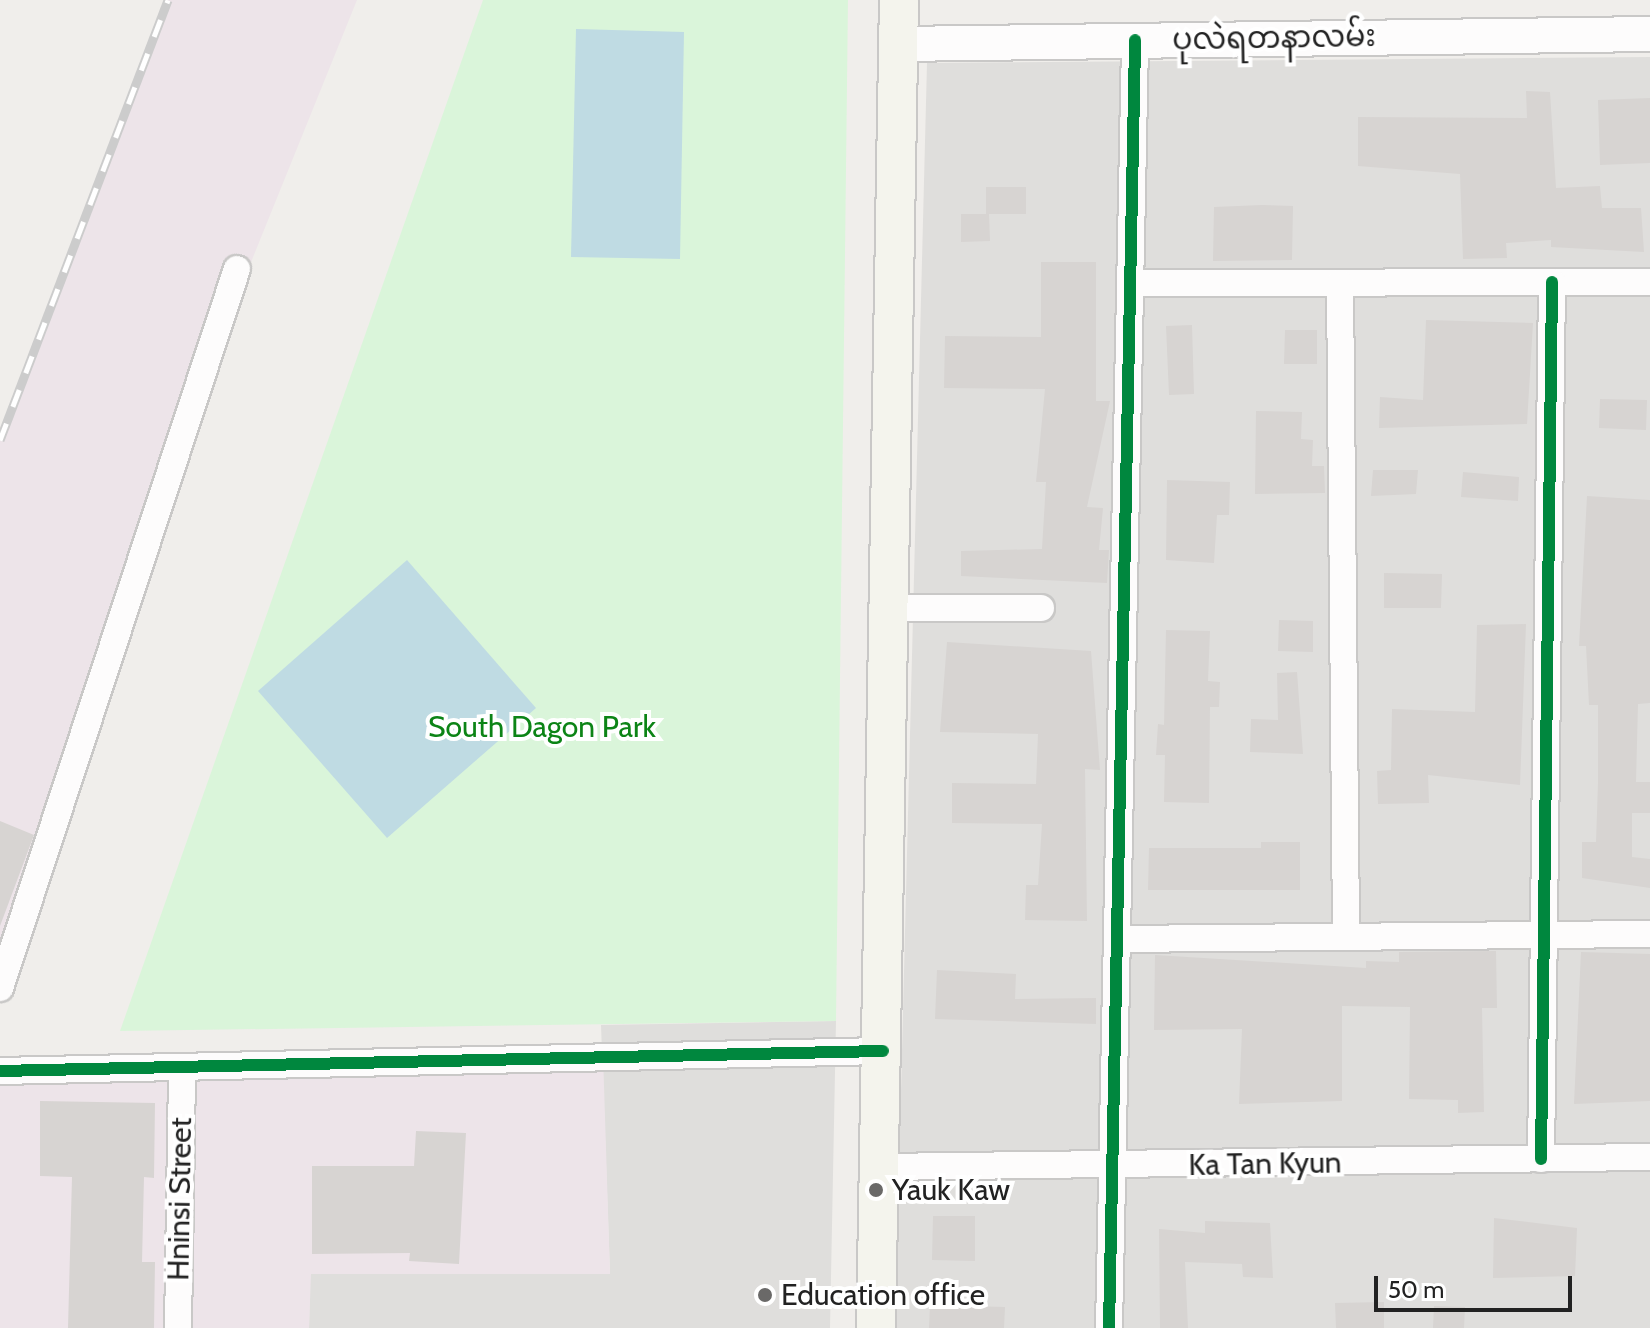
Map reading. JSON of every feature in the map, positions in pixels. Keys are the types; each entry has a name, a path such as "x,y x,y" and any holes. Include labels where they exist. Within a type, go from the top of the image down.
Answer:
{"main road":[{"path":"876,1328 899,0"}],"street":[{"name":"ပုလဲရတနာလမ်း","path":"898,44 1650,34"},
{"path":"1109,1328 1135,40"},
{"path":"0,988 237,269"},
{"path":"1541,1159 1552,282"},
{"path":"1130,283 1650,282"},
{"path":"1340,283 1346,936"},
{"path":"889,608 1041,608"},
{"path":"1117,939 1650,934"},
{"path":"0,1071 182,1070 883,1051"},
{"name":"Hninsi Street","path":"178,1328 182,1070"},
{"name":"Ka Tan Kyun","path":"881,1167 1112,1168 1650,1157"}],"shaded area":[{"path":"168,0 357,0 188,418 0,988 0,440"},
{"path":"1650,57 1650,1328 895,1328 927,63"},
{"path":"836,1021 830,1328 309,1328 310,1274 610,1274 601,1025"},
{"path":"184,1053 603,1054 610,1274 311,1274 309,1328 0,1328 0,1069"}],"green space":[{"name":"South Dagon Park","path":"483,0 848,0 836,1021 120,1031"}],"water":[{"path":"576,29 684,32 680,259 571,257"},
{"path":"407,560 536,708 387,838 258,691"}],"building":[{"path":"1526,91 1550,92 1556,188 1600,186 1602,208 1641,208 1644,252 1551,247 1551,240 1506,243 1507,258 1463,259 1460,174 1358,166 1358,117 1527,118"},
{"path":"1650,98 1650,163 1600,165 1598,100"},
{"path":"986,187 1026,187 1026,214 986,214"},
{"path":"1293,206 1292,260 1213,261 1214,207"},
{"path":"961,214 989,214 990,241 961,242"},
{"path":"1041,262 1096,262 1096,401 1110,401 1087,507 1103,508 1099,550 1109,550 1107,583 961,576 961,551 1042,549 1046,482 1036,482 1045,389 944,388 945,336 1041,337"},
{"path":"1426,320 1533,323 1527,424 1379,428 1380,397 1423,400"},
{"path":"1192,325 1194,394 1169,395 1166,326"},
{"path":"1285,330 1317,330 1317,364 1284,364"},
{"path":"1600,399 1647,400 1646,430 1599,428"},
{"path":"1256,411 1302,412 1301,439 1313,440 1312,466 1324,466 1325,493 1255,494"},
{"path":"1373,470 1418,470 1416,494 1371,496"},
{"path":"1463,472 1519,477 1518,501 1461,497"},
{"path":"1167,480 1230,482 1229,515 1217,515 1214,563 1166,560"},
{"path":"1587,496 1650,500 1650,703 1638,704 1636,782 1650,782 1650,813 1632,813 1632,857 1650,859 1650,888 1582,878 1582,842 1596,842 1598,783 1598,705 1589,705 1586,646 1579,646"},
{"path":"1384,573 1442,574 1441,608 1384,608"},
{"path":"1279,620 1313,621 1313,652 1278,651"},
{"path":"1526,624 1520,785 1428,775 1429,803 1378,804 1377,771 1391,770 1392,709 1475,712 1477,625"},
{"path":"1166,630 1210,631 1208,681 1220,682 1219,707 1210,707 1209,803 1164,802 1165,755 1156,755 1158,724 1164,725"},
{"path":"947,642 1091,651 1100,770 1085,769 1087,921 1025,920 1026,885 1038,885 1042,824 952,823 952,783 1036,784 1038,734 940,732"},
{"path":"1297,672 1303,754 1250,752 1251,719 1278,720 1277,673"},
{"path":"0,821 34,835 0,926"},
{"path":"1261,842 1300,842 1300,890 1148,890 1149,848 1261,848"},
{"path":"1496,951 1497,1008 1482,1008 1484,1112 1458,1113 1458,1100 1409,1099 1410,1007 1342,1006 1342,1101 1239,1104 1242,1029 1154,1030 1155,955 1366,968 1366,961 1399,962 1399,952"},
{"path":"1581,952 1650,954 1650,1101 1574,1104"},
{"path":"937,970 1016,974 1015,999 1096,998 1096,1024 935,1019"},
{"path":"40,1101 155,1103 154,1178 144,1177 142,1262 155,1262 154,1328 68,1328 72,1177 40,1176"},
{"path":"416,1131 466,1133 459,1264 409,1261 410,1253 312,1254 312,1166 414,1166"},
{"path":"933,1216 975,1216 975,1261 932,1260"},
{"path":"1494,1218 1577,1228 1575,1276 1493,1278"},
{"path":"1205,1221 1270,1223 1273,1278 1243,1277 1242,1264 1185,1262 1188,1328 1160,1328 1159,1229 1205,1233"},
{"path":"1384,1302 1384,1328 1336,1328 1335,1303"},
{"path":"930,1305 1005,1307 1004,1328 929,1328"},
{"path":"1434,1306 1465,1307 1464,1328 1433,1328"}],"railway":[{"path":"0,440 168,0"}],"cycle path":[{"path":"1109,1328 1135,40"},
{"path":"1541,1159 1552,282"},
{"path":"0,1071 883,1051"}],"place":[{"name":"Yauk Kaw","path":"876,1190"},
{"name":"Education office","path":"765,1295"}]}
